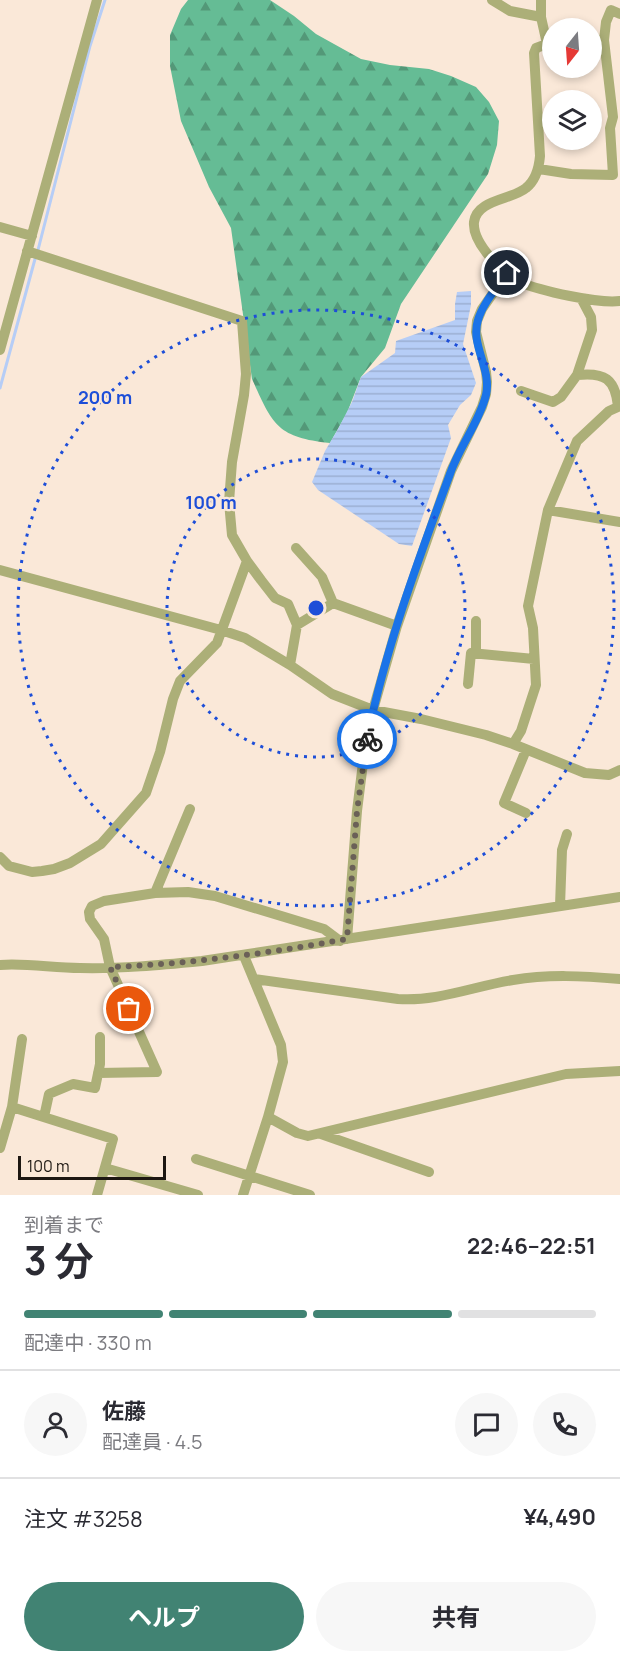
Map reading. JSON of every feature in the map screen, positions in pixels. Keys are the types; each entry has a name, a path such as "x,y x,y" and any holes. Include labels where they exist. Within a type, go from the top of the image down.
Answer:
{"street":[{"path":"0,350 97,0"},
{"path":"492,0 510,11 541,17"},
{"path":"541,0 542,20"},
{"path":"539,169 571,174 613,175 610,128 613,117 604,40 606,22 611,10 620,14"},
{"path":"542,46 536,48 534,53 539,169 525,189 479,210 474,222 476,235 485,252 518,281 536,288 580,298 620,301"},
{"path":"0,227 32,236"},
{"path":"27,251 242,321 246,374 232,462 230,502 232,535 275,598 288,604 297,625 290,665"},
{"path":"344,940 365,747 373,710 397,626 451,471 484,401 487,382 476,332 477,321 482,309 507,273"},
{"path":"520,391 553,402 561,397 578,375 592,330 591,317 580,298"},
{"path":"513,744 520,731 536,685 533,628 528,606 548,510 578,441 609,411 619,406 615,388 610,381 600,376 578,375"},
{"path":"548,510 620,522"},
{"path":"296,548 322,577 333,603 397,626"},
{"path":"0,857 9,866 20,870 42,872 70,863 101,844 146,793 180,681 217,643 248,561"},
{"path":"0,570 221,630 245,639 290,665 332,694 373,710 475,732 513,744 585,773 609,775 620,770"},
{"path":"297,625 333,603"},
{"path":"476,621 476,654"},
{"path":"468,684 471,654 534,659"},
{"path":"526,750 504,803 526,813"},
{"path":"155,893 190,808"},
{"path":"560,906 562,850 567,834"},
{"path":"98,1073 157,1072 110,967 104,939 90,918 89,912 92,906 104,901 155,893 188,892 215,896 324,929 344,940"},
{"path":"0,965 80,968 153,966 244,956 620,897"},
{"path":"243,1195 283,1062 281,1045 244,956"},
{"path":"254,979 416,1000 514,980 546,976 620,979"},
{"path":"44,1117 50,1094 73,1084 95,1088 100,1064 100,1037"},
{"path":"0,1148 2,1134 12,1107 22,1040"},
{"path":"268,1116 297,1133 308,1136 566,1074 620,1071"},
{"path":"12,1107 112,1139 97,1195"},
{"path":"321,1134 429,1172"},
{"path":"196,1159 310,1195"},
{"path":"105,1168 198,1195"}],"green space":[{"path":"188,0 270,0 316,34 361,59 429,69 476,87 489,102 499,121 497,145 488,174 401,304 385,348 361,377 347,413 330,443 298,437 279,426 266,408 252,379 231,228 209,187 181,121 170,66 170,35 181,9"}],"water":[{"path":"471,291 471,305 463,344 476,383 471,395 460,405 448,425 451,438 412,546 399,544 318,490 312,482 325,451 352,402 361,377 395,353 396,341 455,320 457,292"}],"waterway":[{"path":"38,250 90,46 105,0"},
{"path":"0,388 35,259"}],"way so far":[{"path":"129,1009 110,967 153,966 202,961 347,939 357,811 367,739"}],"route":[{"path":"367,739 397,626 451,471 486,394 486,372 478,344 477,321 482,309 507,273"}]}
